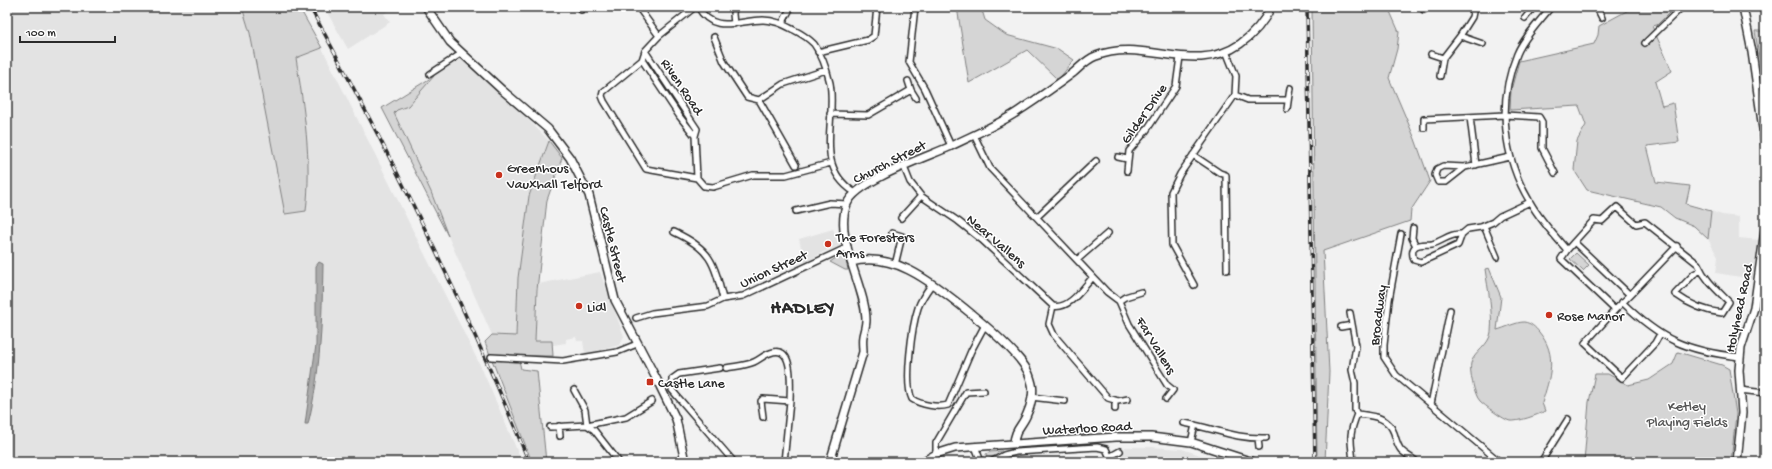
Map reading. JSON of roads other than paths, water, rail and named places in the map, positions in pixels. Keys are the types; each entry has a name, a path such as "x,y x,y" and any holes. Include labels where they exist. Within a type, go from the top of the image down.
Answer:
{"street":[{"name":"Castle Street","path":"426,7 450,42 502,90 548,129 570,158 589,195 615,300 676,419 685,462"},
{"path":"638,7 659,36"},
{"path":"831,163 786,175 748,176 713,187 704,186 697,178 646,169 604,100 602,96 603,92 642,60 645,51 659,36 696,7 708,20 722,24 763,20 782,24 807,38 818,52 826,70 830,84 829,147 831,163 834,172 840,180 854,192"},
{"path":"734,7 732,14 734,24"},
{"path":"782,24 791,7"},
{"path":"818,52 868,40 874,36 877,7"},
{"path":"915,7 909,62 925,89 951,146"},
{"name":"Church Street","path":"830,462 863,352 863,337 866,320 850,262 844,223 847,204 854,192 868,183 951,146 1021,110 1095,56 1113,51 1131,50 1191,58 1210,56 1226,51 1246,40 1258,28 1270,7"},
{"path":"1440,76 1444,58 1472,17 1474,7"},
{"path":"1524,18 1534,7"},
{"path":"1551,7 1518,52 1507,92 1505,115 1510,157 1517,177 1530,202 1567,250"},
{"path":"1599,7 1597,8 1602,18"},
{"path":"1645,43 1682,7"},
{"path":"1743,7 1752,52 1765,143"},
{"path":"1460,36 1483,44"},
{"path":"714,38 724,62 747,97 759,100 796,165"},
{"name":"Riven Road","path":"645,51 697,129 695,136 697,178"},
{"path":"1194,285 1174,250 1171,237 1172,188 1235,95 1236,76 1226,51"},
{"path":"430,74 462,53"},
{"path":"1431,54 1444,58"},
{"name":"Gilder Drive","path":"1127,171 1129,151 1146,131 1176,86 1180,57"},
{"name":"Riven Road","path":"642,60 680,117 695,136"},
{"path":"759,100 783,84 826,70"},
{"path":"908,81 916,98"},
{"path":"1287,109 1290,88"},
{"path":"830,114 868,114 911,90"},
{"path":"1235,95 1248,100 1288,100"},
{"path":"1424,128 1424,119 1505,115 1539,117 1542,122 1542,148 1555,173"},
{"path":"1470,117 1476,165"},
{"name":"Far Vallens","path":"974,135 990,168 1093,278 1107,292 1119,301 1129,324 1167,385 1173,390 1166,399"},
{"path":"1193,156 1220,173 1226,175 1227,270"},
{"name":"Gilder Drive","path":"1118,157 1127,159"},
{"path":"1465,167 1446,182 1438,182 1435,175 1437,169 1444,166 1465,167 1510,157"},
{"path":"1037,217 1096,161"},
{"name":"Near Vallens","path":"904,167 910,182 921,196 958,221 982,240 1053,306"},
{"path":"901,218 921,196"},
{"path":"1416,246 1412,254 1414,260 1421,262 1458,245 1462,234 1468,229 1484,226 1493,222 1500,216 1530,202"},
{"path":"796,211 830,203 847,204"},
{"path":"1615,310 1562,259 1567,250 1594,220 1602,221 1617,207 1636,224 1644,222 1698,264 1701,270 1703,276 1729,302 1722,313 1709,312 1697,307 1676,294 1701,270"},
{"path":"1484,226 1497,257"},
{"path":"1413,228 1412,238 1416,246"},
{"name":"Holyhead Road","path":"1737,462 1742,413 1740,357 1743,340 1757,294 1765,230"},
{"path":"674,232 693,241 704,251 716,270 723,299"},
{"path":"892,233 902,236 895,265"},
{"path":"1077,260 1108,233"},
{"path":"1416,246 1432,244 1455,233 1462,234"},
{"name":"Broadway","path":"1401,234 1389,300 1384,358 1396,375 1500,462"},
{"path":"1574,242 1630,294"},
{"path":"1660,334 1655,343 1622,378 1585,343 1676,246"},
{"name":"Union Street","path":"636,318 652,313 708,306 723,299 743,296 848,247"},
{"path":"850,262 871,259 909,270 932,284 985,325 1015,355 1028,372 1032,386 1027,414 1016,431 1014,444"},
{"path":"1093,278 1069,302 1057,307 1053,306 1049,316 1050,330 1108,398 1115,400 1128,399"},
{"path":"932,284 920,303 914,322 909,367 909,389 912,399 920,403 939,406 948,405 971,351 985,325"},
{"path":"1119,301 1125,297 1141,292"},
{"path":"1622,302 1651,328 1676,343 1703,352 1740,357"},
{"path":"1431,404 1450,310"},
{"path":"1350,313 1356,346 1352,370 1355,383 1355,410 1357,414 1351,428 1349,441 1353,462"},
{"path":"1341,327 1352,325"},
{"path":"491,357 563,361 617,352 637,344"},
{"path":"726,368 753,363 772,352 783,354 789,364 790,400 784,462"},
{"path":"720,368 679,374 672,379 671,385 677,396 734,462"},
{"path":"574,390 585,410 588,425 594,430 619,462"},
{"path":"1740,390 1765,393"},
{"path":"936,454 936,443 966,392 984,391"},
{"path":"1031,397 1065,401"},
{"path":"764,417 761,401 763,399 790,400"},
{"path":"1115,400 1115,409"},
{"path":"550,427 588,425 626,417 652,401"},
{"path":"1357,414 1379,417 1385,421 1391,426 1396,442 1401,450 1417,462"},
{"path":"1541,462 1568,419"},
{"path":"1184,423 1247,439 1266,438"},
{"path":"1192,442 1195,425"},
{"path":"559,426 560,436"},
{"name":"Waterloo Road","path":"922,462 936,454 955,448 1150,437 1192,442 1253,462"},
{"path":"1258,438 1259,447"},
{"path":"975,446 981,462"},
{"path":"991,462 1004,455 1057,448 1097,447 1106,449 1111,456 1112,462"},
{"path":"1111,456 1120,451"}],"railway":[{"path":"310,7 370,119 426,232 480,346 529,462"},
{"path":"1307,7 1315,462"}],"place":[{"name":"Greenhous Vauxhall Telford","path":"499,175"},
{"name":"The Foresters Arms","path":"828,244"},
{"name":"Lidl","path":"579,306"},
{"name":"Rose Manor","path":"1549,315"},
{"name":"Castle Lane","path":"650,382"}],"district":[{"name":"HADLEY","path":"803,307"}],"park label":[{"name":"Ketley Playing Fields","path":"1687,414"}]}
